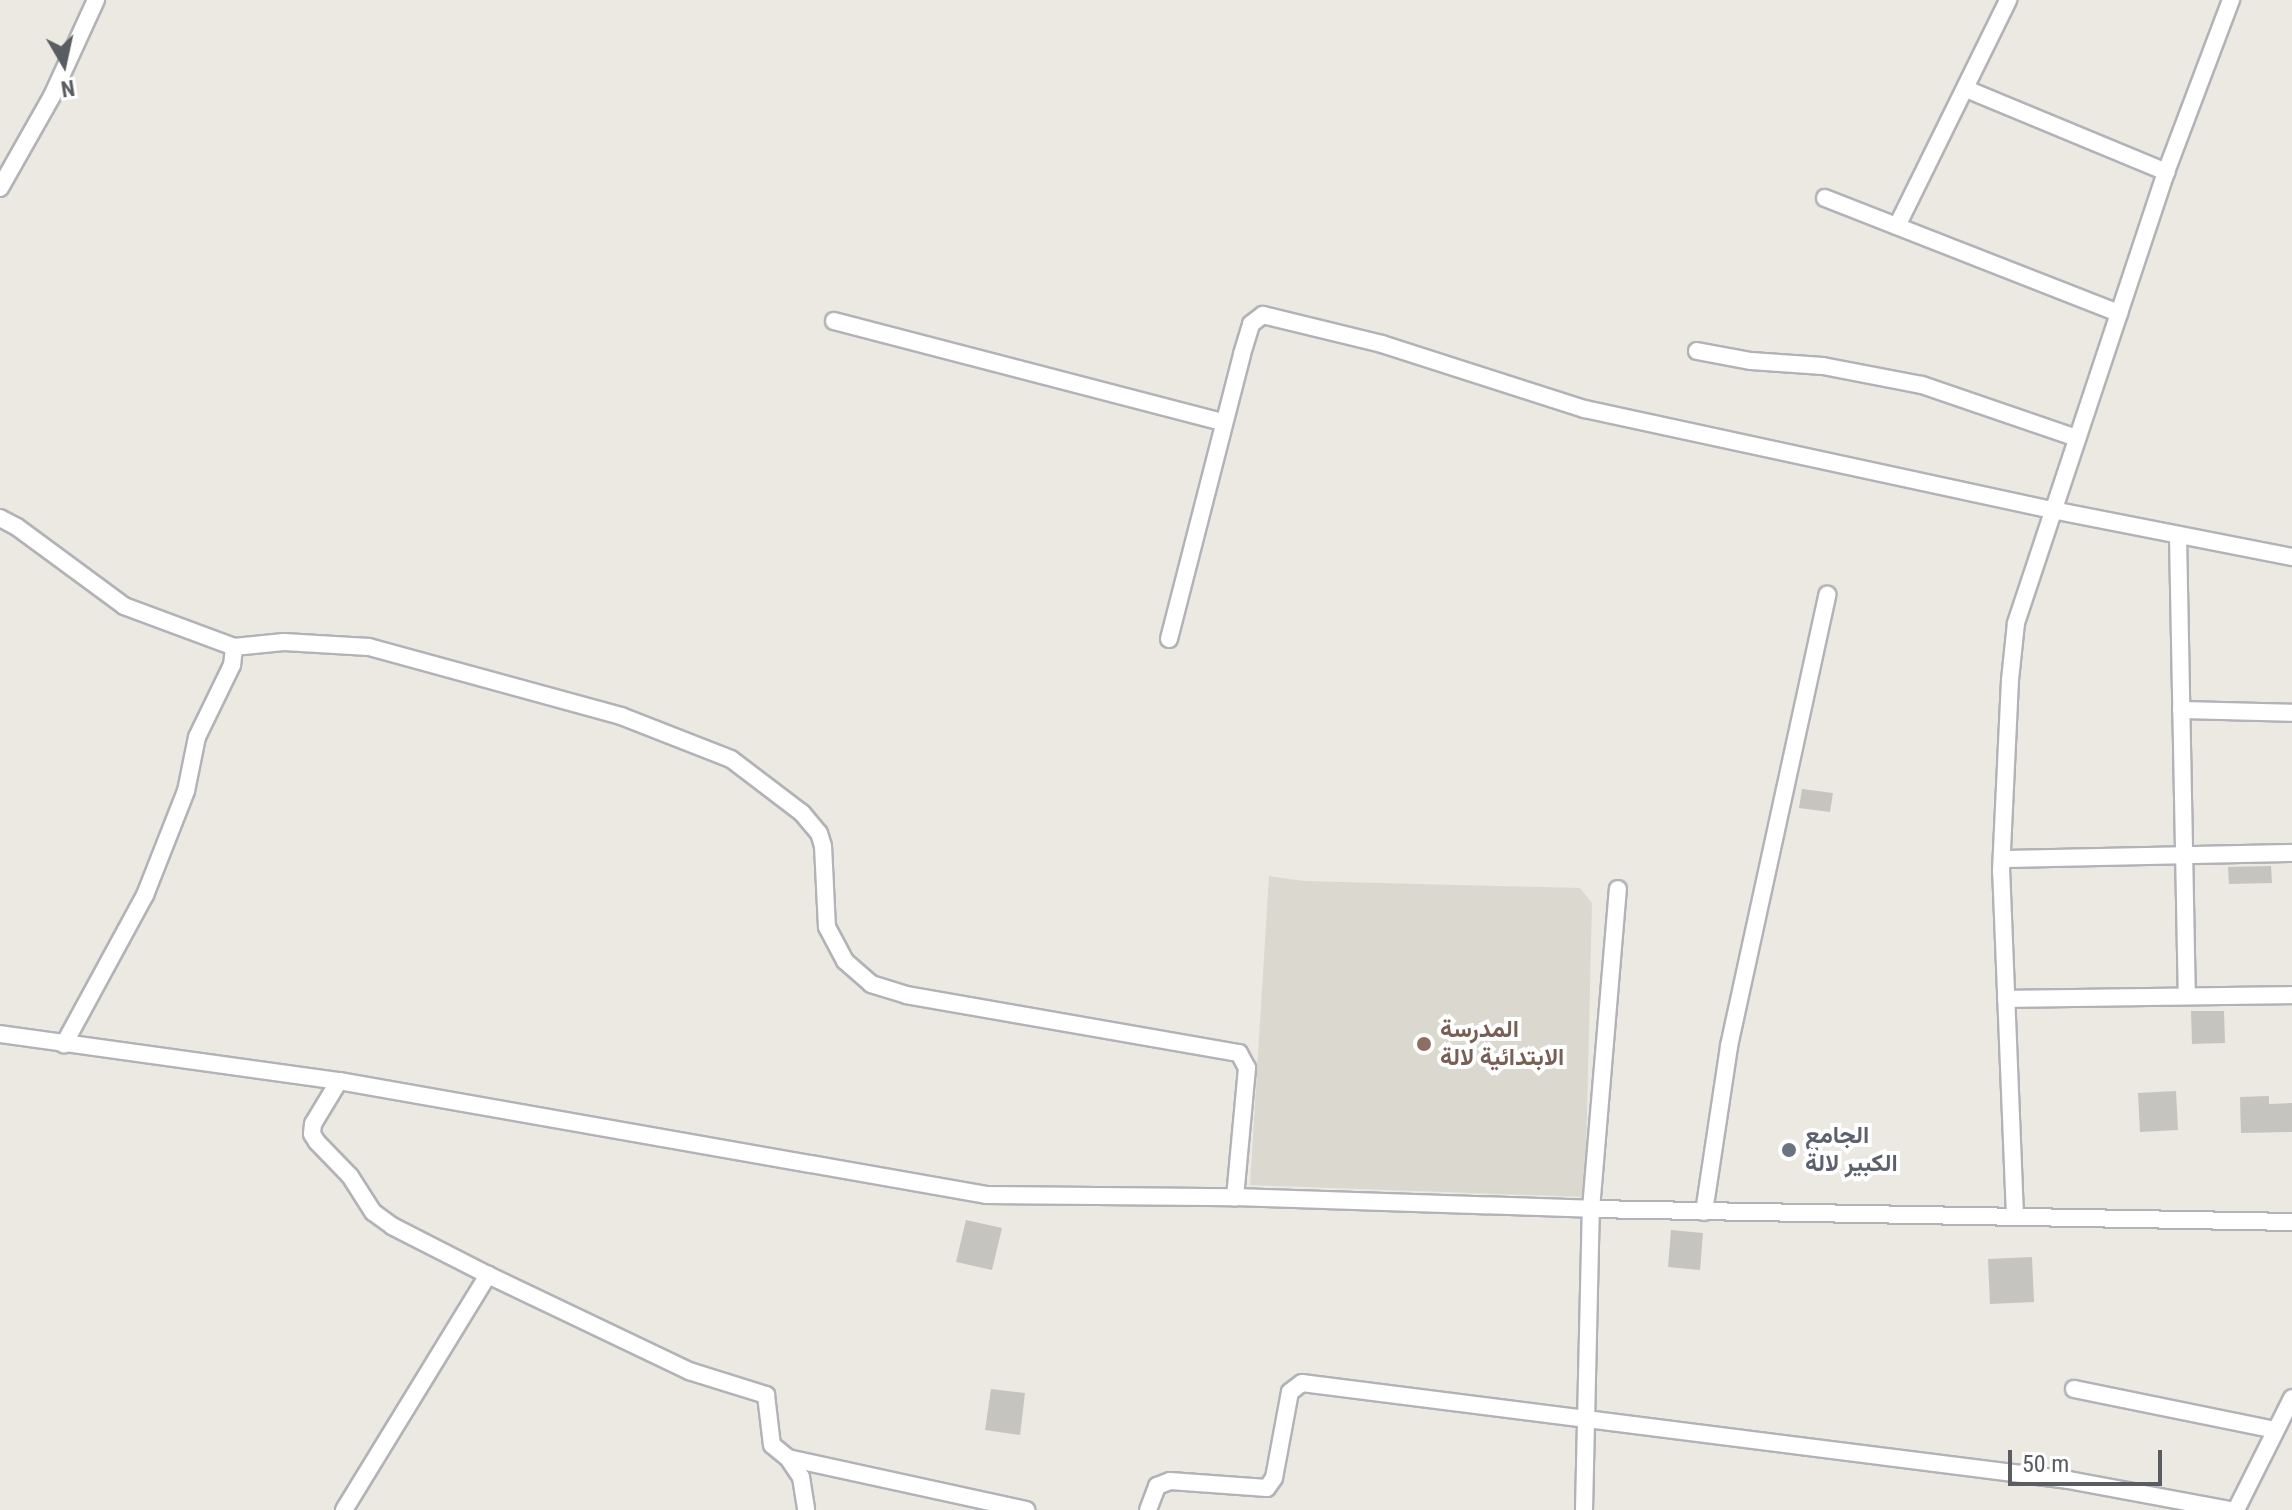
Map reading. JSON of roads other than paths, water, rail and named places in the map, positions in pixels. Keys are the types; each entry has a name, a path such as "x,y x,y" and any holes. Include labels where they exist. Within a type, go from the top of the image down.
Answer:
{"street":[{"path":"0,188 52,96 96,0"},
{"path":"1897,226 2008,0"},
{"path":"2015,1216 2002,859 2010,680 2016,623 2166,172 2231,0"},
{"path":"1966,89 2166,172"},
{"path":"1825,198 2119,313"},
{"path":"1169,639 1223,422 1251,324 1257,316 1263,315 1382,344 1585,409 2052,510 2292,557"},
{"path":"834,321 1223,422"},
{"path":"1697,351 1751,361 1823,366 1922,385 2077,438"},
{"path":"0,518 17,527 124,606 234,647 263,642 330,642 379,649 621,716 731,759 802,813 819,833 824,857 827,927 845,961 871,984 906,995 1239,1053 1247,1068 1235,1197"},
{"path":"2178,536 2187,996"},
{"path":"1704,1212 1729,1046 1827,595"},
{"path":"64,1044 151,881 186,791 197,737 232,665 234,647"},
{"path":"2181,710 2292,713"},
{"path":"2002,859 2292,853"},
{"path":"1584,1510 1591,1209 1618,889"},
{"path":"2006,999 2292,995"},
{"path":"4,1039 64,1044 339,1081 986,1195 1235,1197 1704,1212 2292,1222"},
{"path":"339,1081 313,1124 312,1134 350,1176 373,1212 392,1226 488,1275 689,1371 766,1395 772,1445 788,1458 801,1477 806,1510"},
{"path":"344,1510 488,1275"},
{"path":"1148,1510 1157,1486 1170,1481 1267,1488 1274,1478 1290,1392 1302,1383 2069,1480 2229,1510"},
{"path":"2074,1389 2275,1430"},
{"path":"2236,1510 2292,1398"},
{"path":"788,1458 1026,1510"}],"place":[{"name":"المدرسة الابتدائية لالة","path":"1424,1044"},
{"name":"الجامع الكبير لالة","path":"1789,1150"}]}
